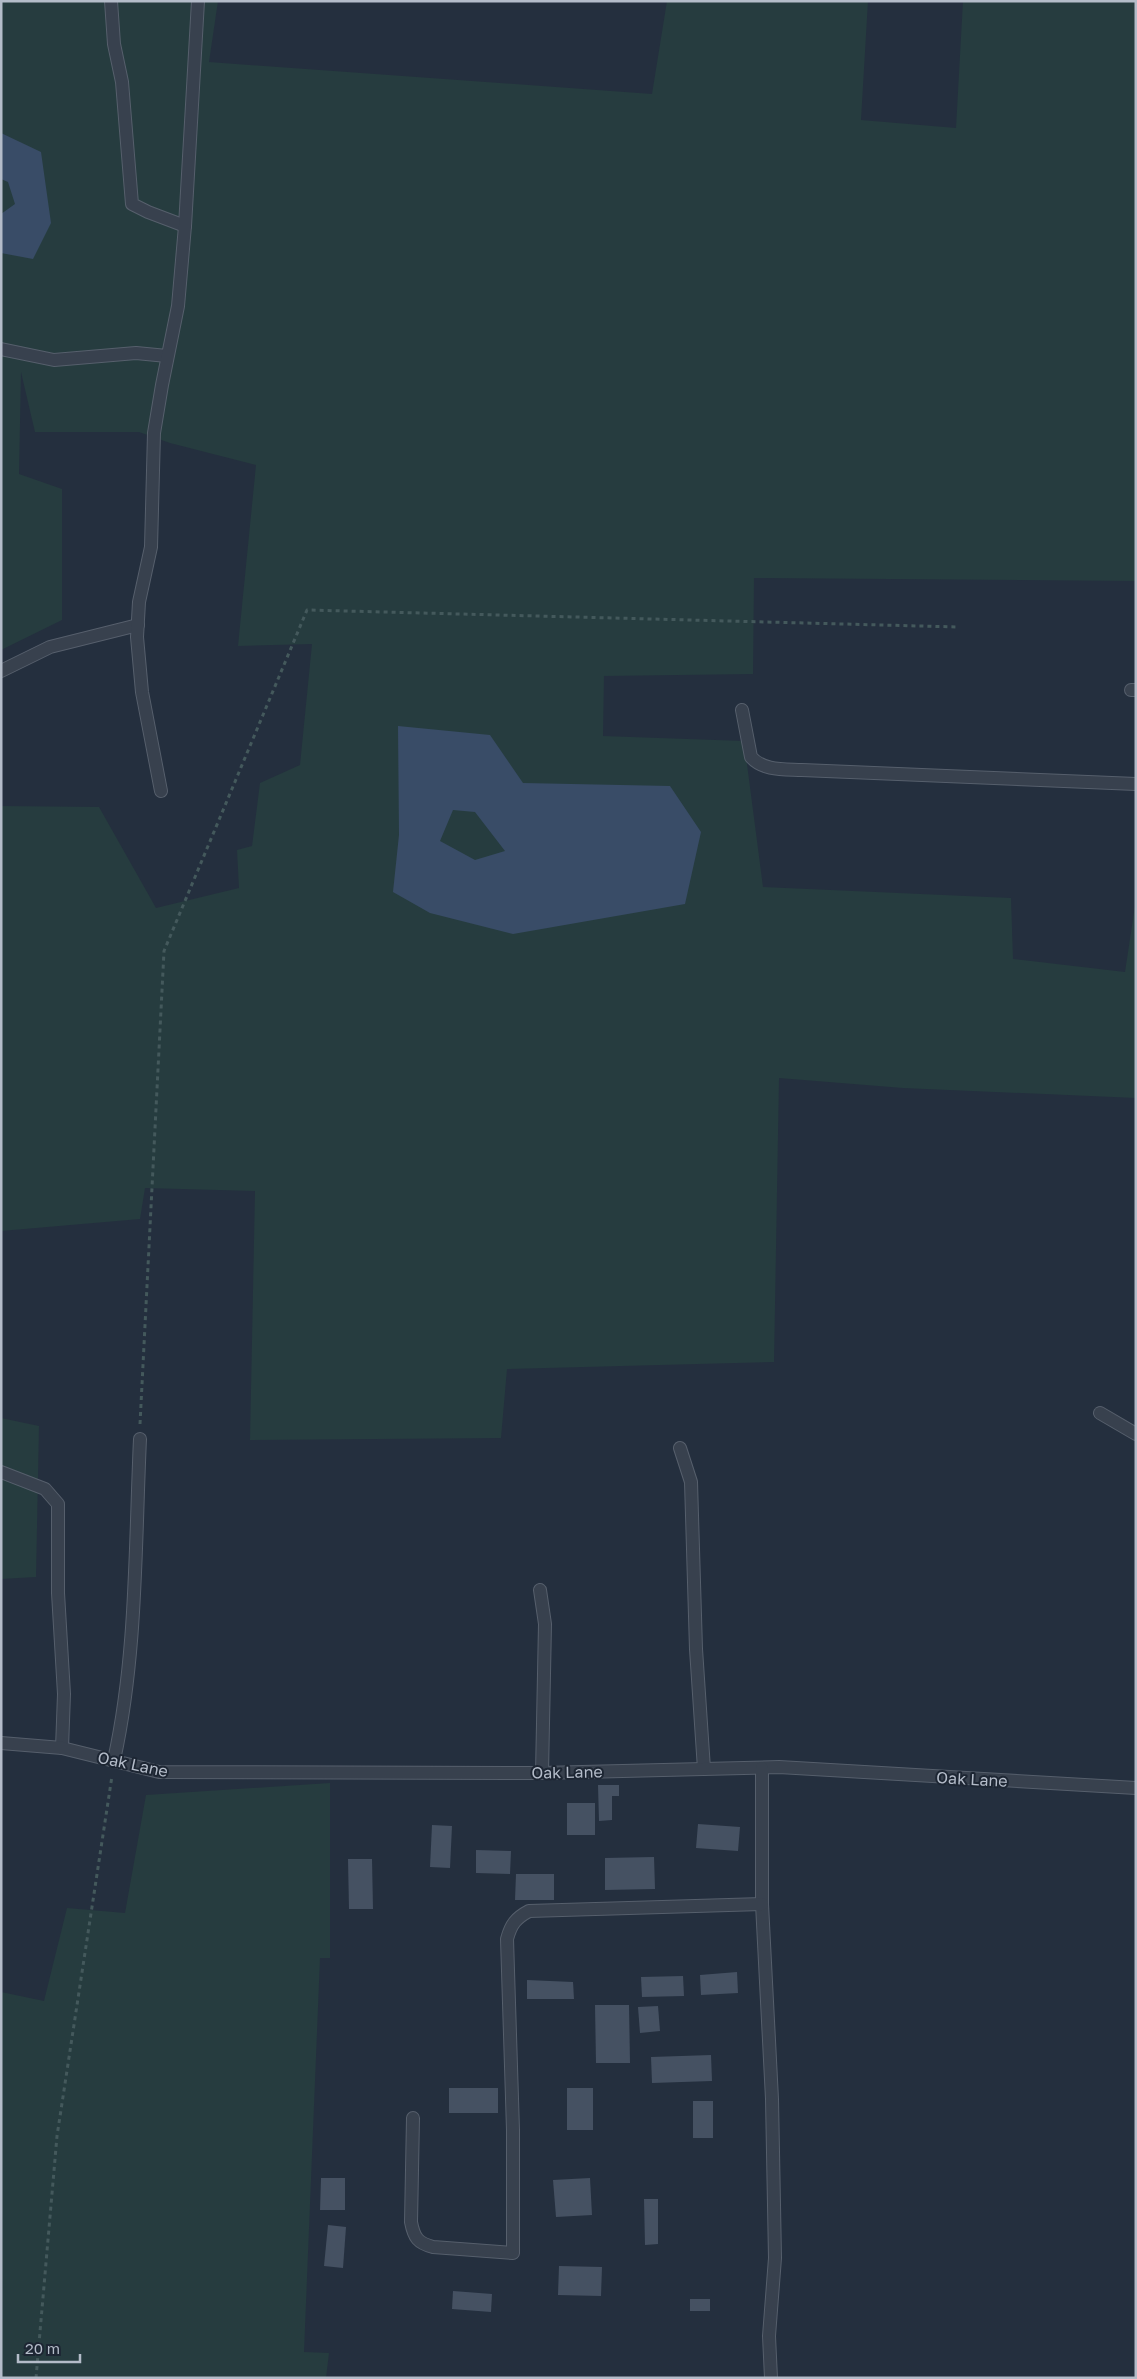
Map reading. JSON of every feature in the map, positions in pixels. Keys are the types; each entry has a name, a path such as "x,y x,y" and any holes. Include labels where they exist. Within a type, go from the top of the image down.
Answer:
{"lane":[{"path":"111,1 114,44 122,82 132,204 185,226"},
{"path":"160,791 142,692 138,626 139,602 151,547 154,432 178,306 185,226 198,1"},
{"path":"1,349 54,360 127,354 168,356"},
{"path":"1,671 50,647 138,626"},
{"path":"742,710 751,757 756,763 764,766 802,770 1136,784"},
{"path":"1100,1412 1136,1434"},
{"path":"114,1760 121,1730 131,1639 140,1439"},
{"path":"680,1448 691,1482 696,1629 704,1769"},
{"path":"1,1472 45,1489 58,1504 58,1593 64,1694 62,1748"},
{"path":"540,1590 545,1624 542,1773"},
{"name":"Oak Lane","path":"1,1743 62,1748 159,1772 542,1773 762,1768 1136,1788"},
{"path":"762,1768 762,1904 772,2099 774,2258 769,2336 771,2378"},
{"path":"413,2118 411,2222 414,2236 421,2244 433,2247 512,2253 513,2130 507,1939 510,1928 516,1918 529,1911 762,1904"}],"path":[{"path":"140,1439 164,951 307,610 958,627"},
{"path":"36,2378 57,2136 114,1760"}],"green space":[{"path":"1,1 218,1 209,62 652,94 667,1 868,1 861,120 956,128 963,1 1136,1 1136,581 754,578 753,674 604,676 603,736 744,741 763,887 1011,898 1013,959 1125,972 1136,899 1136,1098 903,1088 779,1078 774,1362 507,1369 501,1438 250,1440 255,1191 145,1188 140,1219 1,1231 1,806 99,807 156,908 239,888 237,850 252,846 260,783 300,765 312,644 238,646 256,465 170,443 139,432 35,432 21,372 19,474 62,489 62,620 1,650"},
{"path":"1,1418 39,1426 36,1577 1,1579"},
{"path":"330,1783 330,1958 320,1958 304,2352 329,2353 326,2378 1,2378 1,1992 44,2001 67,1908 125,1913 146,1795"}],"water":[{"path":"1,133 41,152 51,223 33,259 1,253 1,214 15,204 8,182 1,179"},
{"path":"398,726 490,735 523,783 670,786 701,832 685,904 513,934 430,913 393,892 399,835","holes":["453,810 475,812 505,851 475,860 440,841"]}],"building":[{"path":"598,1785 619,1785 619,1796 612,1796 612,1820 599,1821"},
{"path":"567,1803 595,1803 595,1835 567,1835"},
{"path":"698,1824 740,1827 738,1851 696,1848"},
{"path":"432,1825 452,1826 450,1868 430,1867"},
{"path":"476,1850 511,1851 510,1874 476,1873"},
{"path":"654,1857 655,1889 605,1890 605,1858"},
{"path":"348,1859 372,1859 373,1909 349,1909"},
{"path":"516,1874 554,1874 554,1900 515,1900"},
{"path":"737,1972 738,1993 701,1995 700,1975"},
{"path":"683,1976 684,1996 642,1997 641,1977"},
{"path":"527,1980 573,1982 574,1999 527,1999"},
{"path":"595,2005 629,2005 630,2063 596,2063"},
{"path":"658,2006 660,2031 640,2033 638,2007"},
{"path":"711,2055 712,2081 652,2083 651,2057"},
{"path":"449,2088 498,2088 498,2113 449,2113"},
{"path":"567,2088 593,2088 593,2130 567,2130"},
{"path":"693,2101 713,2101 713,2138 693,2138"},
{"path":"321,2178 345,2178 345,2210 320,2210"},
{"path":"590,2178 592,2215 556,2217 553,2180"},
{"path":"644,2199 658,2199 658,2244 645,2245"},
{"path":"328,2225 346,2227 343,2268 324,2266"},
{"path":"559,2266 602,2267 601,2296 558,2295"},
{"path":"453,2291 492,2294 491,2312 452,2309"},
{"path":"690,2299 710,2299 710,2311 690,2311"}]}
